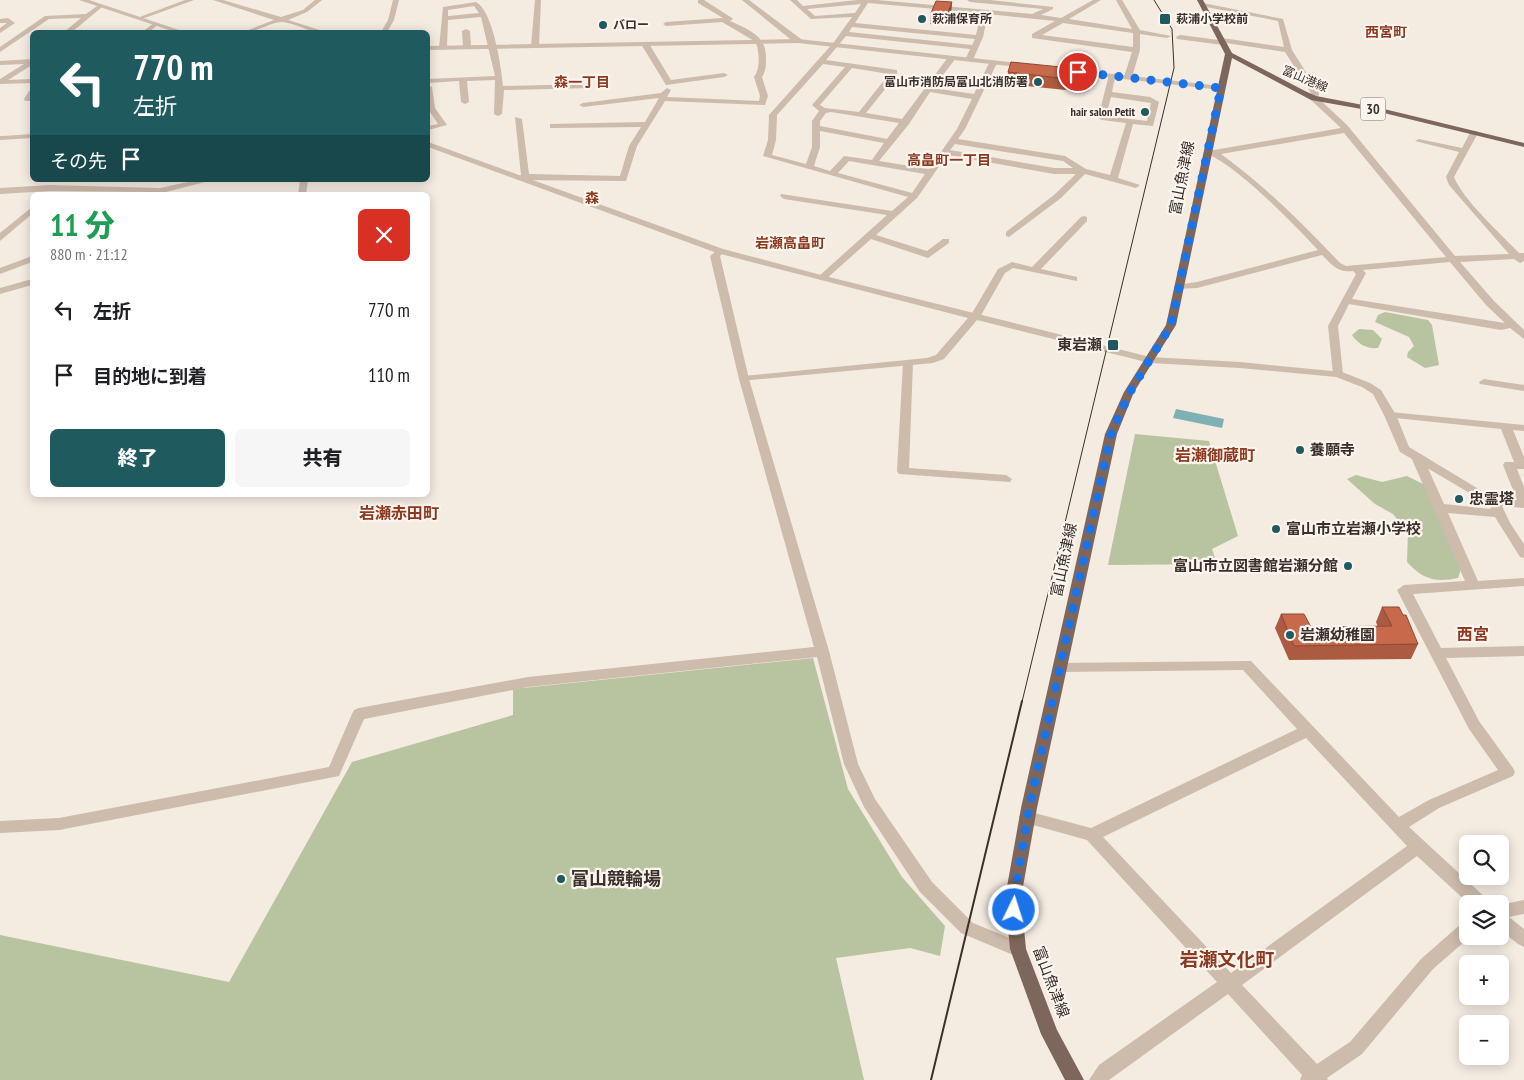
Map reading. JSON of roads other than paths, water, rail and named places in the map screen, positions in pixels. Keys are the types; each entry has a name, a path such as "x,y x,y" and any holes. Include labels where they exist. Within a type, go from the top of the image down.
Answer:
{"main road":[{"path":"1202,3 1229,54"},
{"name":"富山魚津線","path":"1075,1080 1050,1034 1018,949 1014,898 1027,817 1113,425 1130,392 1171,325 1211,152 1221,88 1229,54"},
{"name":"富山港線","path":"1229,54 1314,98 1384,111 1524,145"}],"street":[{"path":"82,0 175,30"},
{"path":"140,18 191,0"},
{"path":"216,0 315,30"},
{"path":"254,30 305,11 319,0"},
{"path":"385,30 391,20 396,0"},
{"path":"535,46 538,0"},
{"path":"701,0 700,2 771,41"},
{"path":"745,0 798,41"},
{"path":"793,0 813,18 857,14"},
{"path":"802,8 866,0 933,3 1168,36"},
{"path":"866,0 838,44 773,115 772,140 768,156 914,196"},
{"path":"970,0 1051,8 1033,16"},
{"path":"1098,0 1035,36 1136,50"},
{"path":"1119,0 1137,31 1136,50 1128,77"},
{"path":"443,48 445,8 476,2 484,15 497,66 497,78 500,88 498,114"},
{"path":"1202,3 1281,20 1288,50 1315,93 1314,98 1346,130 1453,259 1524,336"},
{"path":"70,30 100,6"},
{"path":"969,60 979,37 985,11"},
{"path":"445,18 484,15"},
{"path":"2,46 46,18 87,16"},
{"path":"0,21 8,20 12,23 0,31"},
{"path":"584,105 664,97 762,103 764,96 758,77 762,71 763,61 759,41 723,20 666,24"},
{"path":"148,30 156,24"},
{"path":"851,24 979,37"},
{"path":"466,31 467,47"},
{"path":"845,34 975,47"},
{"path":"1180,37 1288,50"},
{"path":"430,48 798,41 1039,68"},
{"path":"645,44 669,83"},
{"path":"874,162 906,122 952,58"},
{"path":"0,63 30,62"},
{"path":"821,62 894,72 861,114"},
{"path":"0,82 30,63"},
{"path":"822,278 914,196 961,130 993,63"},
{"path":"850,66 816,105 823,111 832,110 906,122"},
{"path":"1048,69 1221,88"},
{"path":"669,83 724,74"},
{"path":"1108,94 1150,99 1155,102 1150,124 1102,118 1108,94 1113,76"},
{"path":"430,81 497,78"},
{"path":"463,79 465,102"},
{"path":"0,82 30,81"},
{"path":"523,177 623,179 633,146 664,97 669,83"},
{"path":"500,88 588,86"},
{"path":"929,90 976,97"},
{"path":"430,101 431,108 443,125 430,128"},
{"path":"809,167 816,147 816,121 823,111"},
{"path":"518,119 523,177"},
{"path":"1113,179 1130,122"},
{"path":"553,126 647,124"},
{"path":"816,128 889,142"},
{"path":"1211,152 1288,141 1301,135 1346,130"},
{"path":"1474,133 1450,177 1453,185 1522,258"},
{"path":"3,138 30,136"},
{"path":"1419,140 1464,151"},
{"path":"953,141 1065,159 1083,171"},
{"path":"430,145 523,177 720,251 822,278 1150,360 1240,365 1338,374 1366,385 1377,392 1390,415 1400,443 1417,457 1494,502 1524,503 1509,465 1522,466 1506,427"},
{"path":"945,152 1054,171 1083,171 1136,185"},
{"path":"1211,152 1297,222 1322,252 1337,266 1345,269 1453,259 1522,258"},
{"path":"832,173 847,158 931,172"},
{"path":"1010,234 1050,200 1060,195 1083,171"},
{"path":"47,191 58,182"},
{"path":"0,192 158,190 198,182"},
{"path":"154,192 158,190"},
{"path":"784,196 895,214"},
{"path":"0,238 30,212"},
{"path":"1034,270 1084,219"},
{"path":"870,236 928,255 946,241"},
{"path":"720,251 715,256 744,379 822,651 851,764 869,803 926,887 967,928 1018,949"},
{"path":"1179,287 1197,286 1322,252"},
{"path":"0,271 30,260"},
{"path":"744,379 908,363 940,357 976,315 1001,271 1012,265 1074,279"},
{"path":"1338,374 1333,326 1361,273 1356,269"},
{"path":"0,291 30,283"},
{"path":"1347,301 1501,327 1512,325"},
{"path":"908,363 903,471 1006,479"},
{"path":"1484,382 1524,388"},
{"path":"1390,415 1524,428"},
{"path":"1417,457 1474,586"},
{"path":"1494,502 1504,524 1524,554"},
{"path":"1441,508 1500,514"},
{"path":"1397,826 1434,804 1508,772 1474,725 1404,590 1524,582"},
{"path":"0,827 59,824 334,772 359,714 528,682 822,651"},
{"path":"1437,653 1524,651"},
{"path":"1060,667 1246,665 1397,826 1471,895"},
{"path":"1092,835 1308,730"},
{"path":"1027,817 1092,835 1314,1079 1356,1048 1427,964 1459,936"},
{"path":"1098,1080 1104,1071 1229,984 1418,847"},
{"path":"1509,910 1524,907"},
{"path":"1509,928 1524,940"}],"water":[{"path":"1176,409 1224,419 1222,428 1173,418"}],"tram line":[{"path":"1022,702 1174,68 1172,29 1154,0"},
{"path":"931,1080 1022,701"}],"place":[{"name":"萩浦保育所","path":"922,19"},
{"name":"萩浦小学校前","path":"1165,19"},
{"name":"バロー","path":"603,25"},
{"name":"富山市消防局富山北消防署","path":"1038,82"},
{"name":"hair salon Petit","path":"1145,112"},
{"name":"東岩瀬","path":"1113,345"},
{"name":"養願寺","path":"1300,450"},
{"name":"忠霊塔","path":"1459,499"},
{"name":"富山市立岩瀬小学校","path":"1276,529"},
{"name":"富山市立図書館岩瀬分館","path":"1348,566"},
{"name":"岩瀬幼稚園","path":"1290,635"},
{"name":"富山競輪場","path":"561,879"}],"district":[{"name":"西宮町","path":"1386,32"},
{"name":"森一丁目","path":"582,82"},
{"name":"高畠町一丁目","path":"949,160"},
{"name":"森","path":"592,198"},
{"name":"岩瀬高畠町","path":"790,243"},
{"name":"岩瀬御蔵町","path":"1215,455"},
{"name":"岩瀬赤田町","path":"399,513"},
{"name":"西宮","path":"1473,634"},
{"name":"岩瀬文化町","path":"1227,959"}]}
